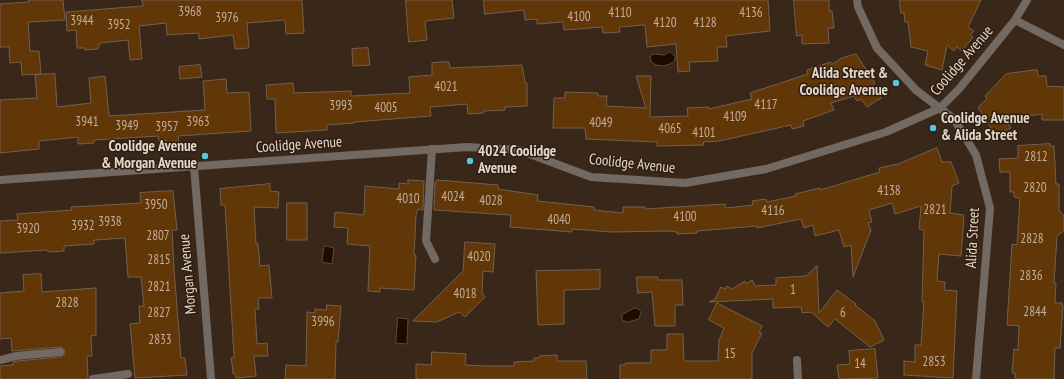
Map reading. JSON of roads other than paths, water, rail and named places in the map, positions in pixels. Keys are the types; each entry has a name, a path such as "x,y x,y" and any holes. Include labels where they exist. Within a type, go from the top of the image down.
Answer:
{"street":[{"name":"Alida Street","path":"857,0 858,7 877,48 916,90 954,119 976,155 990,208 976,379"},
{"name":"Coolidge Avenue","path":"0,180 467,147 519,150 591,177 685,183 766,169 886,132 940,108 959,89 1015,20 1028,0"},
{"path":"1015,20 1064,45"},
{"path":"432,149 426,241 435,259"},
{"name":"Morgan Avenue","path":"194,166 211,379"},
{"path":"0,360 16,356 60,352"},
{"path":"797,360 798,379"},
{"path":"93,379 128,374"}],"place":[{"name":"Alida Street & Coolidge Avenue","path":"896,83"},
{"name":"Coolidge Avenue & Alida Street","path":"933,128"},
{"name":"Coolidge Avenue & Morgan Avenue","path":"205,156"},
{"name":"4024 Coolidge Avenue","path":"470,161"}]}
